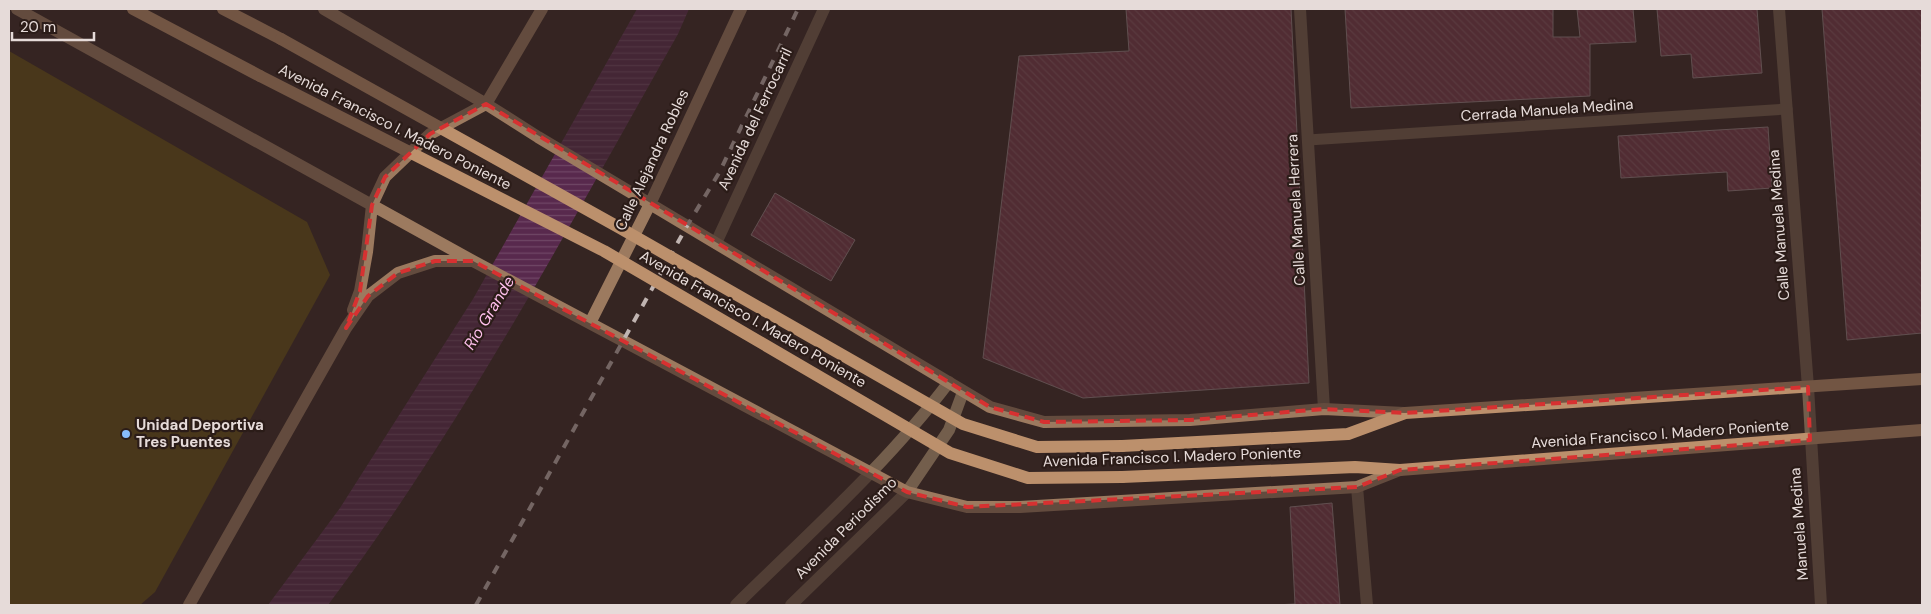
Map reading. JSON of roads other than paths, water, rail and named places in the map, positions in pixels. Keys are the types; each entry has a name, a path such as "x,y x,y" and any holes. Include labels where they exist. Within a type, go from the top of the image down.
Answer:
{"main road":[{"path":"17,9 474,261"},
{"name":"Avenida Francisco I. Madero Poniente","path":"133,9 260,76 604,251 950,453 1028,478 1122,477 1355,467 1400,470 1922,430"},
{"name":"Avenida Francisco I. Madero Poniente","path":"223,9 620,228 962,424 1037,447 1122,446 1348,434 1405,413"},
{"path":"324,9 486,104"},
{"path":"346,328 360,291 372,205 385,177 430,134 486,104 542,9"},
{"name":"Calle Alejandra Robles","path":"590,323 650,204 740,9"},
{"name":"Avenida Francisco I. Madero Poniente","path":"486,104 963,392 990,407 1044,422 1190,420 1324,409 1405,413 1922,379"},
{"path":"189,605 346,328 368,296 398,273 435,261 474,261"},
{"name":"Avenida Francisco I. Madero Poniente","path":"474,261 908,492 967,507 1020,507 1358,487 1400,470"}],"street":[{"name":"Avenida del Ferrocarril","path":"716,243 824,9"},
{"name":"Calle Manuela Herrera","path":"1300,9 1324,409"},
{"name":"Calle Manuela Medina","path":"1779,9 1808,388 1810,440"},
{"name":"Avenida Periodismo","path":"736,605 918,423 949,382"},
{"name":"Avenida Periodismo","path":"791,605 908,492 949,430 963,392"},
{"name":"Manuela Medina","path":"1810,440 1821,605"},
{"path":"1358,487 1367,605"}],"lane":[{"name":"Cerrada Manuela Medina","path":"1308,140 1787,109"}],"water":[{"name":"Río Grande","path":"637,9 689,9 678,34 596,180 469,397 424,468 328,605 268,605 340,508 473,299"}],"railway":[{"path":"476,605 687,226 719,173 798,9"}],"place":[{"name":"Unidad Deportiva Tres Puentes","path":"126,434"}]}
